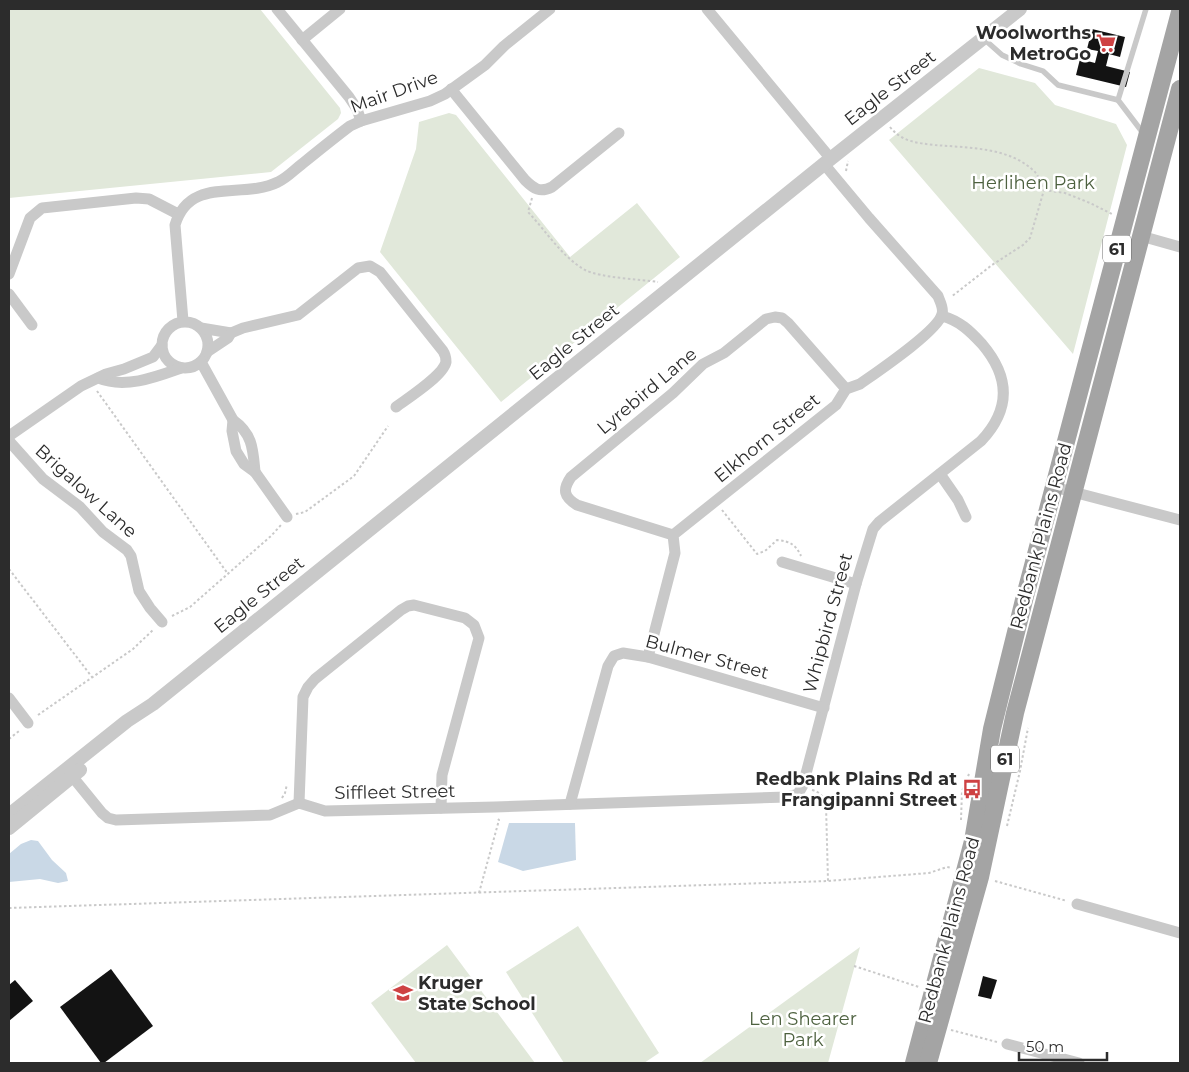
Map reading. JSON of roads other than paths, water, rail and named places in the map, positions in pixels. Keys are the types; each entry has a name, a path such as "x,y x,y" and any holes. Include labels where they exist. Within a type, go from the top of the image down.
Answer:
{"main road":[{"name":"Redbank Plains Road","path":"914,1063 968,864 997,708 1180,12"},
{"name":"Redbank Plains Road","path":"928,1063 980,877 1015,713 1180,89"}],"street":[{"path":"277,9 349,97 357,109 361,121"},
{"path":"302,40 340,9"},
{"name":"Mair Drive","path":"178,214 192,199 201,194 259,188 278,182 350,126 438,98 452,90 485,64 550,9"},
{"path":"707,9 828,161 869,218 938,296 942,308 942,316"},
{"name":"Eagle Street","path":"9,816 132,726 153,704 1020,9"},
{"path":"452,90 525,180 534,188 546,190 552,187 619,133"},
{"path":"9,274 30,218 42,208 142,198 156,202 178,214 174,234 183,321"},
{"path":"1141,236 1180,247"},
{"path":"9,436 66,396 95,380 106,374 148,360 159,351 168,329 183,321 193,323 201,328 231,333 251,325 298,315 358,268 364,266 375,268 380,272 446,357 446,363 439,374 396,407"},
{"path":"9,294 32,325"},
{"name":"Elkhorn Street","path":"673,535 836,405 846,389 860,384 933,329 942,316"},
{"name":"Whipbird Street","path":"570,804 787,797 798,794 803,785 856,584 873,529 879,522 981,440 992,430 999,417 1004,388 998,366 969,330 952,319 942,316"},
{"name":"Lyrebird Lane","path":"673,535 577,505 570,500 565,492 565,485 571,477 673,393 694,371 724,353 766,319 782,318 788,323 846,389"},
{"path":"201,328 209,343 204,357 233,420 232,431 236,451 244,464 255,472 287,517"},
{"path":"95,380 126,382 148,379 181,368 192,367 228,338 231,333"},
{"path":"162,345 164,355 168,360 181,368"},
{"path":"233,420 242,426 249,436 255,472"},
{"name":"Brigalow Lane","path":"9,441 43,479 80,507 103,532 127,550 132,556 140,591 150,608 162,622"},
{"path":"940,474 958,500 966,517"},
{"path":"1054,487 1180,520"},
{"path":"648,657 676,553 673,535"},
{"path":"782,562 856,584"},
{"path":"69,773 102,813 108,818 116,820 270,815 299,803 303,697 308,687 315,679 401,610 414,605 464,618 474,625 479,638 442,775 442,808"},
{"name":"Bulmer Street","path":"570,804 608,666 614,656 623,653 648,657 824,708"},
{"path":"9,698 28,723"},
{"name":"Eagle Street","path":"9,828 69,773"},
{"name":"Siffleet Street","path":"299,803 325,811 570,804"},
{"path":"1077,904 1180,933"},
{"path":"1007,1044 1079,1063"}],"lane":[{"path":"1118,100 1146,9"},
{"path":"983,38 1002,55 1043,71 1058,85 1118,100 1146,137"}],"water":[{"path":"509,823 575,823 576,860 523,871 498,862"},
{"path":"31,840 38,841 52,860 66,873 68,881 58,883 40,879 9,882 9,854 21,844"}],"place":[{"name":"Woolworths MetroGo","path":"1106,43"},
{"name":"Redbank Plains Rd at Frangipanni Street","path":"972,789"},
{"name":"Kruger State School","path":"403,993"}],"park label":[{"name":"Herlihen Park","path":"1033,183"},
{"name":"Len Shearer Park","path":"803,1029"}]}
